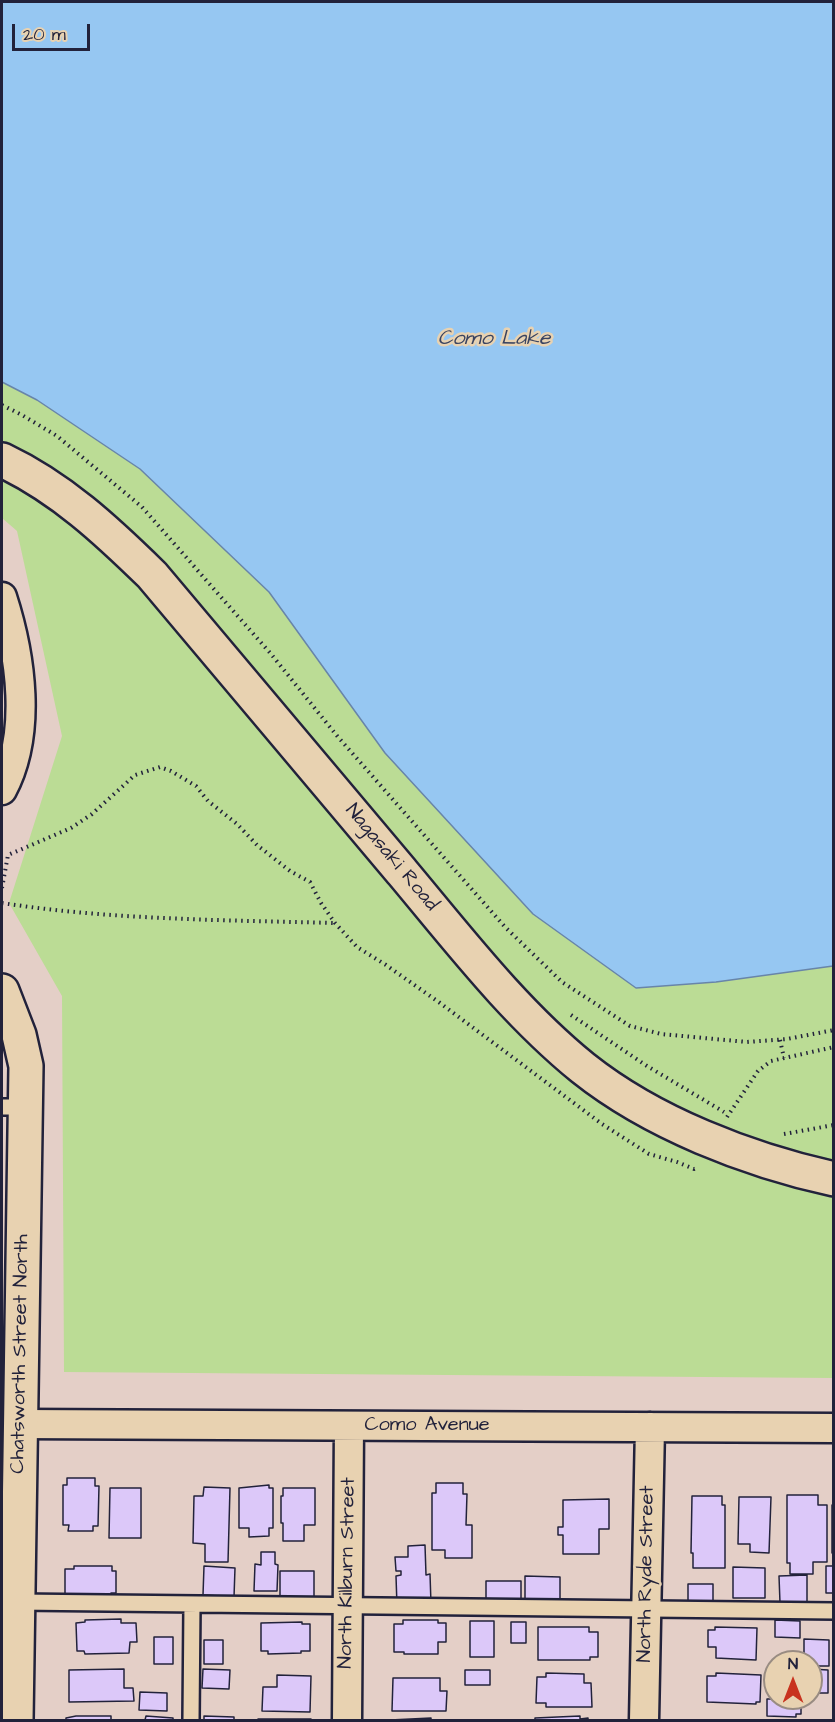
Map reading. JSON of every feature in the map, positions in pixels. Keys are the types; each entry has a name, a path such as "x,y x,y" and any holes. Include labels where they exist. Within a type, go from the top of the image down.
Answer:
{"street":[{"name":"Nagasaki Road","path":"2,460 38,480 96,521 152,575 515,1005 548,1038 584,1069 661,1117 749,1156 790,1170 834,1179"},
{"path":"2,597 20,674 17,747 10,774 2,790"},
{"name":"Chatsworth Street North","path":"2,991 19,1035 26,1066 14,1107 20,1424 16,1720"},
{"name":"Como Avenue","path":"20,1424 834,1428"},
{"name":"North Kilburn Street","path":"347,1720 349,1426"},
{"name":"North Ryde Street","path":"644,1720 650,1427"}],"lane":[{"path":"17,1602 834,1611"},
{"path":"191,1720 192,1604"}],"path":[{"path":"2,405 57,436 142,507 271,654 338,737 505,927 562,982 630,1026 661,1034 747,1042 780,1040 834,1030"},
{"path":"2,888 8,855 71,828 92,814 135,775 159,767 171,771 196,786 208,801 237,824 258,845 290,871 310,882 335,923 357,947 440,1003 577,1107 649,1154 694,1169 704,1163 712,1141 758,1071 771,1061 834,1047"},
{"path":"2,903 59,912 335,923"},
{"path":"780,1040 784,1058"},
{"path":"778,1134 834,1125"}],"green space":[{"path":"2,2 833,2 833,1378 64,1372 62,996 9,903 62,736 17,531 2,518"}],"water":[{"name":"Como Lake","path":"2,2 833,2 833,966 716,982 636,988 533,914 385,753 269,592 140,469 37,400 2,382"}],"building":[{"path":"67,1478 95,1478 95,1486 99,1486 98,1526 93,1526 93,1531 68,1531 69,1525 63,1525 63,1485 67,1485"},
{"path":"436,1483 463,1483 463,1494 467,1494 466,1525 472,1525 472,1558 445,1558 445,1550 432,1550 432,1493 436,1493"},
{"path":"269,1485 269,1488 273,1488 273,1528 269,1528 269,1536 249,1537 249,1528 239,1528 239,1488"},
{"path":"204,1487 230,1488 228,1562 205,1562 205,1544 193,1543 194,1496 203,1496"},
{"path":"110,1488 141,1488 141,1538 109,1538"},
{"path":"283,1488 315,1488 315,1525 304,1525 304,1541 283,1541 281,1496 283,1496"},
{"path":"787,1495 818,1495 818,1505 827,1505 827,1562 813,1562 813,1574 790,1574 790,1563 787,1563"},
{"path":"692,1496 722,1496 722,1505 725,1505 725,1568 693,1568"},
{"path":"739,1497 771,1497 769,1553 750,1552 750,1544 738,1544"},
{"path":"609,1499 609,1529 599,1529 599,1554 563,1554 563,1535 558,1535 558,1527 563,1527 563,1500"},
{"path":"832,1505 834,1505 834,1553 832,1553"},
{"path":"425,1545 426,1575 430,1574 431,1604 397,1606 396,1576 401,1575 401,1571 396,1571 395,1557 408,1557 408,1546"},
{"path":"261,1552 275,1552 275,1564 278,1565 277,1591 254,1591 255,1564 261,1565"},
{"path":"74,1566 112,1566 112,1571 116,1571 116,1593 111,1593 111,1597 65,1596 65,1569 74,1569"},
{"path":"204,1566 235,1568 234,1597 203,1595"},
{"path":"826,1566 834,1566 834,1593 826,1593"},
{"path":"733,1567 765,1568 765,1598 733,1598"},
{"path":"280,1571 314,1571 314,1600 280,1600"},
{"path":"807,1575 807,1602 780,1603 779,1576"},
{"path":"525,1576 560,1577 560,1604 525,1604"},
{"path":"486,1581 521,1581 521,1604 486,1603"},
{"path":"688,1584 713,1584 713,1603 688,1602"},
{"path":"121,1619 121,1623 136,1623 137,1642 130,1642 129,1653 85,1654 84,1651 77,1651 76,1623 85,1622 85,1620"},
{"path":"403,1620 438,1620 438,1623 446,1623 446,1642 438,1642 438,1654 394,1652 394,1624 403,1624"},
{"path":"775,1620 800,1621 800,1638 775,1637"},
{"path":"470,1621 494,1621 494,1657 470,1657"},
{"path":"302,1622 302,1624 310,1624 310,1651 268,1654 268,1651 261,1651 261,1623"},
{"path":"511,1622 526,1622 526,1643 511,1643"},
{"path":"538,1627 589,1627 589,1632 598,1632 598,1657 590,1657 590,1660 538,1660"},
{"path":"715,1627 757,1628 756,1660 716,1658 716,1647 708,1647 708,1630 715,1630"},
{"path":"154,1637 173,1637 173,1664 154,1664"},
{"path":"804,1639 829,1640 829,1666 823,1666 823,1650 804,1650"},
{"path":"204,1640 223,1640 223,1664 204,1664"},
{"path":"124,1669 124,1688 133,1688 134,1701 69,1702 69,1670"},
{"path":"203,1669 230,1670 229,1689 202,1688"},
{"path":"465,1670 490,1670 490,1685 465,1685"},
{"path":"823,1670 828,1670 828,1693 823,1693"},
{"path":"546,1673 584,1674 584,1683 591,1683 592,1707 546,1707 546,1703 536,1703 537,1677 546,1677"},
{"path":"716,1673 761,1675 760,1702 756,1704 707,1702 707,1676 716,1676"},
{"path":"277,1675 311,1676 310,1712 262,1711 263,1687 277,1687"},
{"path":"393,1678 440,1678 440,1691 447,1691 446,1711 392,1711"},
{"path":"140,1692 167,1693 167,1711 139,1710"},
{"path":"767,1710 801,1710 801,1714 796,1714 796,1717 767,1716"},
{"path":"111,1716 111,1720 66,1720 66,1718"},
{"path":"146,1716 173,1718 173,1720 145,1720"},
{"path":"204,1716 234,1717 234,1720 204,1720"},
{"path":"580,1716 580,1719 588,1718 588,1720 535,1720 535,1718"},
{"path":"431,1718 431,1720 390,1720"},
{"path":"311,1719 311,1720 258,1720"}]}
